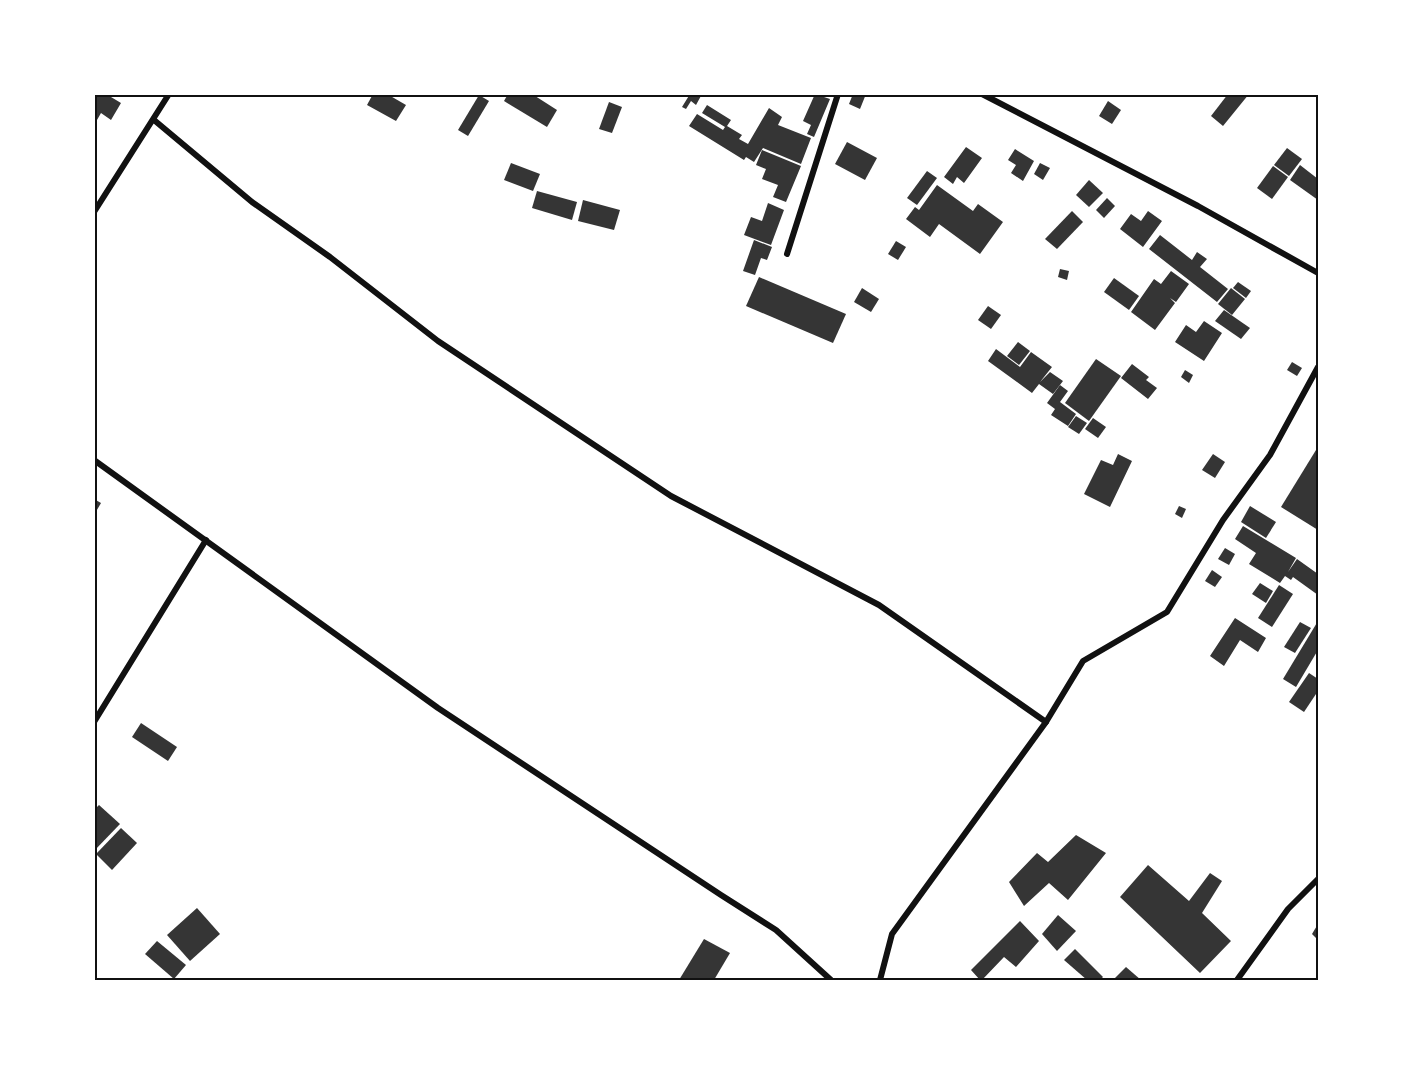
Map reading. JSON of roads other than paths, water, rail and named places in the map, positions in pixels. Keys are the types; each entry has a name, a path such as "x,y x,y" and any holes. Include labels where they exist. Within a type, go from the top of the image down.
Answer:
{"street":[{"path":"94,212 169,94"},
{"path":"787,254 838,94"},
{"path":"982,94 1189,201 1318,273"},
{"path":"154,120 252,202 330,257 438,341 671,495 879,605 1046,722"},
{"path":"880,981 892,933 1046,722 1083,661 1167,612 1224,520 1270,455 1318,367"},
{"path":"94,460 438,708 776,930 831,981"},
{"path":"94,722 206,540"},
{"path":"1237,981 1288,909 1318,879"}]}
